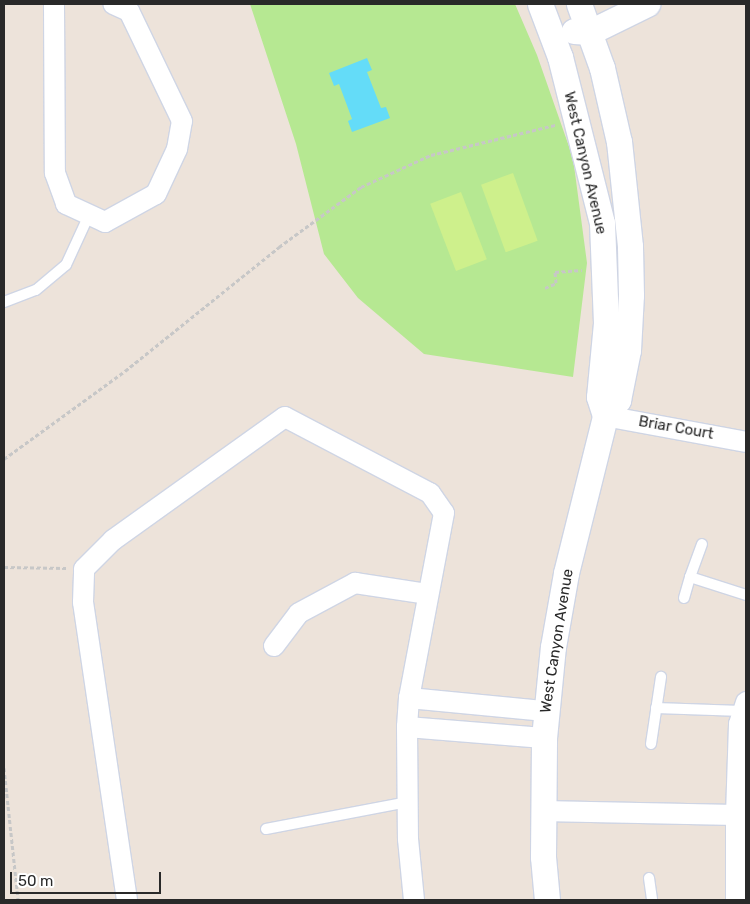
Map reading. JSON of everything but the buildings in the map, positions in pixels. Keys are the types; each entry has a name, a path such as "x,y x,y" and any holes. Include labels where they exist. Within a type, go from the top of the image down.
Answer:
{"street":[{"path":"54,4 54,173 66,204 105,222 156,194 177,149 182,121 129,11 113,4"},
{"name":"West Canyon Avenue","path":"540,4 552,30 577,119 602,223 606,323 599,397 605,416"},
{"path":"552,30 578,4"},
{"name":"West Canyon Avenue","path":"547,900 542,811 545,711 566,573 605,416 618,400 628,350 630,246 619,142 590,32 578,4"},
{"path":"552,30 590,32 647,4"},
{"name":"Briar Court","path":"605,416 746,442"},
{"path":"127,900 83,602 84,569 114,540 285,417 430,492 444,513 409,698 407,727 408,802 414,900"},
{"path":"274,646 299,613 356,583 428,594"},
{"path":"409,698 545,711"},
{"path":"736,900 736,815 744,707"},
{"path":"407,727 544,738"},
{"path":"542,811 736,815"}],"lane":[{"path":"4,302 36,290 66,264 89,215"},
{"path":"684,598 702,544"},
{"path":"690,577 746,595"},
{"path":"650,744 661,677"},
{"path":"656,708 744,707"},
{"path":"266,829 408,802"},
{"path":"649,878 652,900"}],"path":[{"path":"4,459 124,372 278,247 361,187 431,155 577,119"},
{"path":"545,288 556,283 555,272 582,270"},
{"path":"4,567 84,569"},
{"path":"4,768 18,900"}],"green space":[{"path":"250,4 515,4 537,55 573,158 587,263 573,377 424,354 358,298 324,254 296,144"},
{"path":"513,173 538,241 506,252 481,185"},
{"path":"461,192 487,259 456,271 430,204"}],"water":[{"path":"367,58 372,70 367,72 381,108 386,107 390,118 352,132 348,121 352,119 339,84 334,86 329,73"}]}
